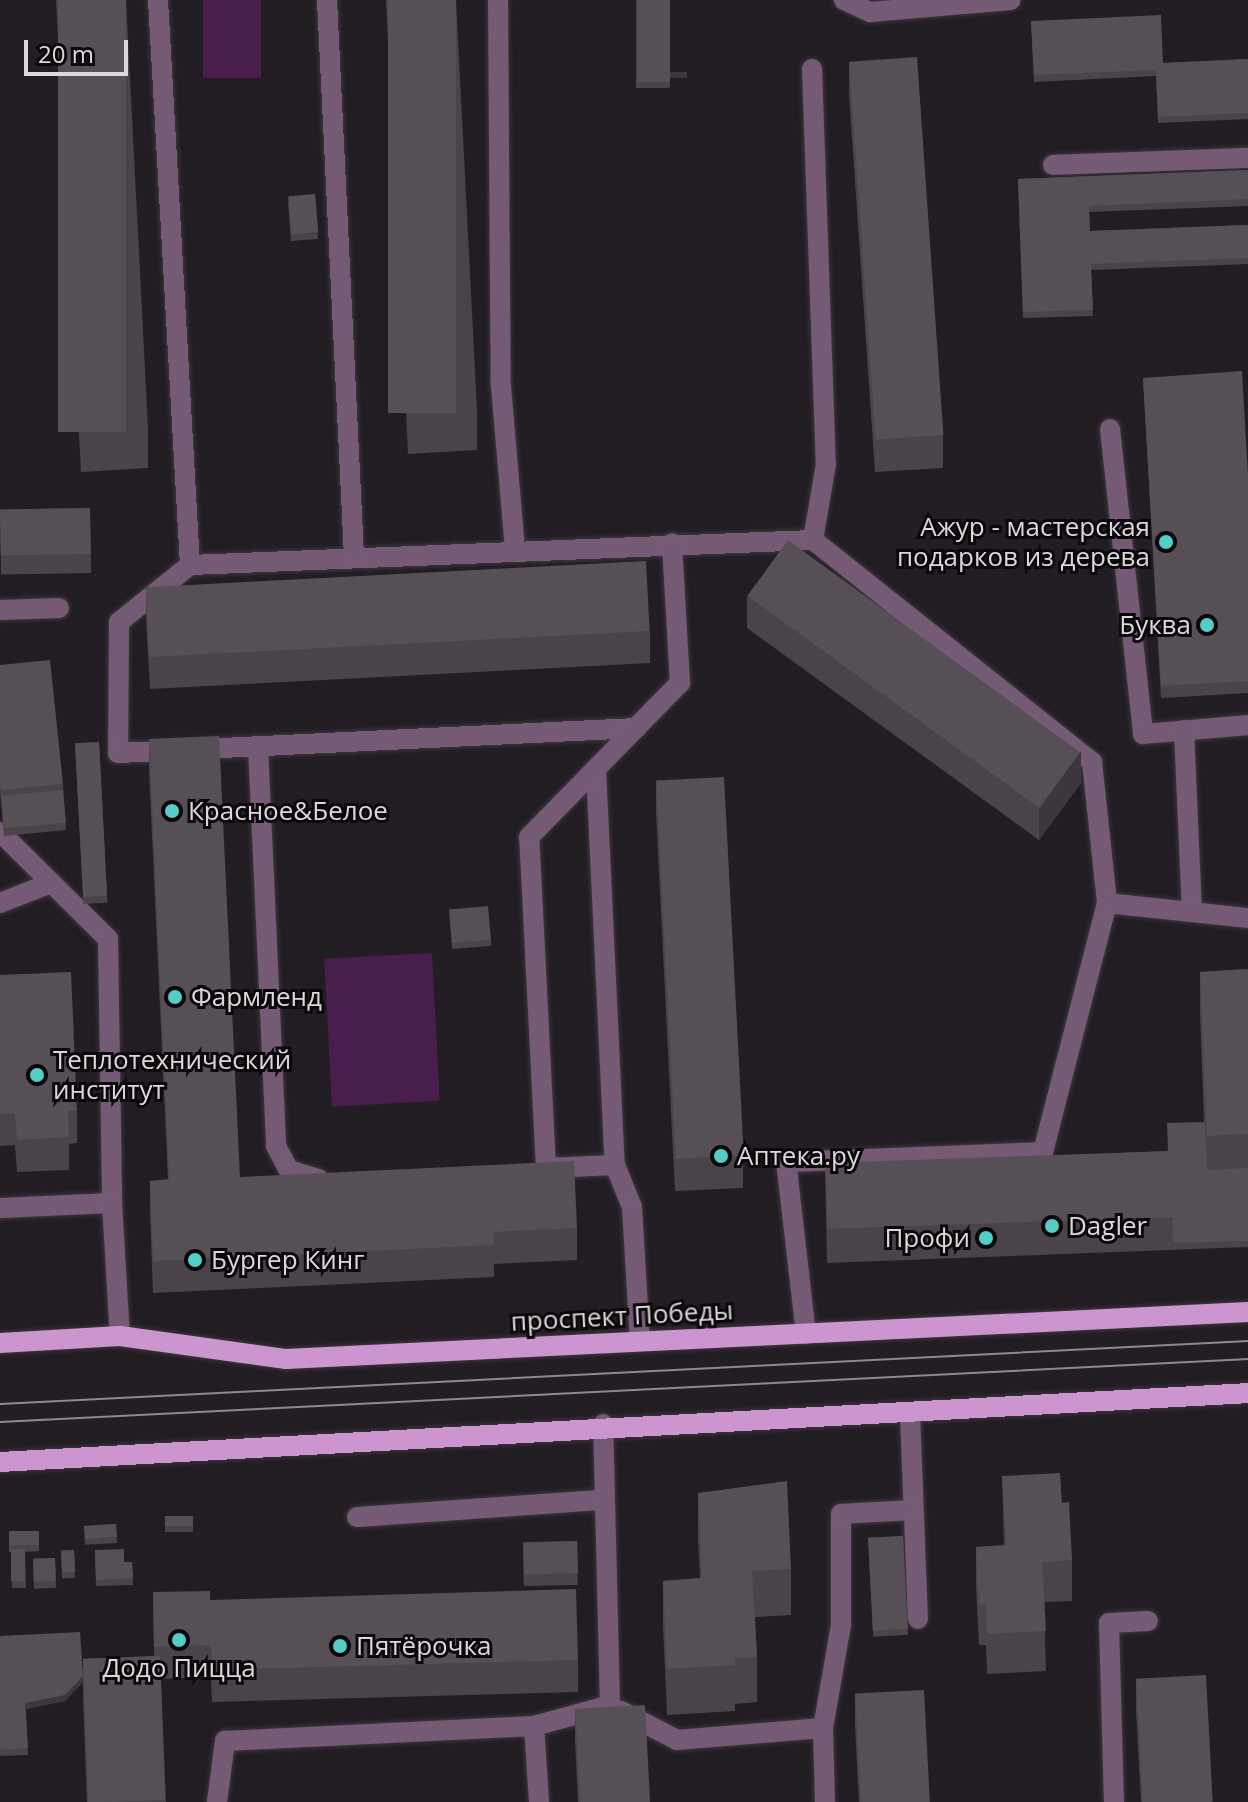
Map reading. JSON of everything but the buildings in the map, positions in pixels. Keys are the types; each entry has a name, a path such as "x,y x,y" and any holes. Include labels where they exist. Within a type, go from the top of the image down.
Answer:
{"main road":[{"name":"проспект Победы","path":"0,1343 120,1336 286,1359 1248,1312"},
{"path":"0,1462 603,1424 910,1413 1248,1393"}],"street":[{"path":"158,0 190,565"},
{"path":"327,0 354,557"},
{"path":"498,0 501,386 515,550"},
{"path":"844,0 870,12 1010,0"},
{"path":"812,69 826,464 813,540"},
{"path":"1053,165 1248,158"},
{"path":"1110,429 1143,734 1248,725"},
{"path":"636,728 118,753 119,622 190,565 672,543 813,540 1092,762 1107,903 1043,1152 786,1162 806,1334"},
{"path":"546,1168 529,837 680,683 672,543"},
{"path":"0,610 59,608"},
{"path":"1184,730 1192,912"},
{"path":"258,746 276,1146 300,1176 345,1177"},
{"path":"596,769 615,1165 632,1207 640,1341"},
{"path":"0,832 108,939 112,1203 120,1336"},
{"path":"0,903 51,883"},
{"path":"1107,903 1248,918"},
{"path":"515,1170 615,1165"},
{"path":"0,1208 112,1203"},
{"path":"910,1413 911,1510 918,1619"},
{"path":"603,1424 610,1705"},
{"path":"357,1517 603,1500"},
{"path":"825,1802 823,1728 841,1625 841,1514 911,1510"},
{"path":"1114,1802 1109,1623 1148,1621"},
{"path":"217,1802 225,1741 534,1726 610,1705 677,1740 823,1728"},
{"path":"534,1726 539,1802"}],"shaded area":[{"path":"203,0 261,0 261,78 203,78"},
{"path":"432,953 440,1101 332,1106 324,959"}],"tram line":[{"path":"0,1404 1248,1341"},
{"path":"0,1422 1248,1359"}],"place":[{"name":"Ажур - мастерская подарков из дерева","path":"1166,542"},
{"name":"Буква","path":"1207,625"},
{"name":"Красное&Белое","path":"172,811"},
{"name":"Фармленд","path":"175,997"},
{"name":"Теплотехнический институт","path":"37,1075"},
{"name":"Аптека.ру","path":"721,1156"},
{"name":"Dagler","path":"1052,1226"},
{"name":"Профи","path":"986,1238"},
{"name":"Бургер Кинг","path":"195,1260"},
{"name":"Додо Пицца","path":"179,1640"},
{"name":"Пятёрочка","path":"340,1646"}]}
